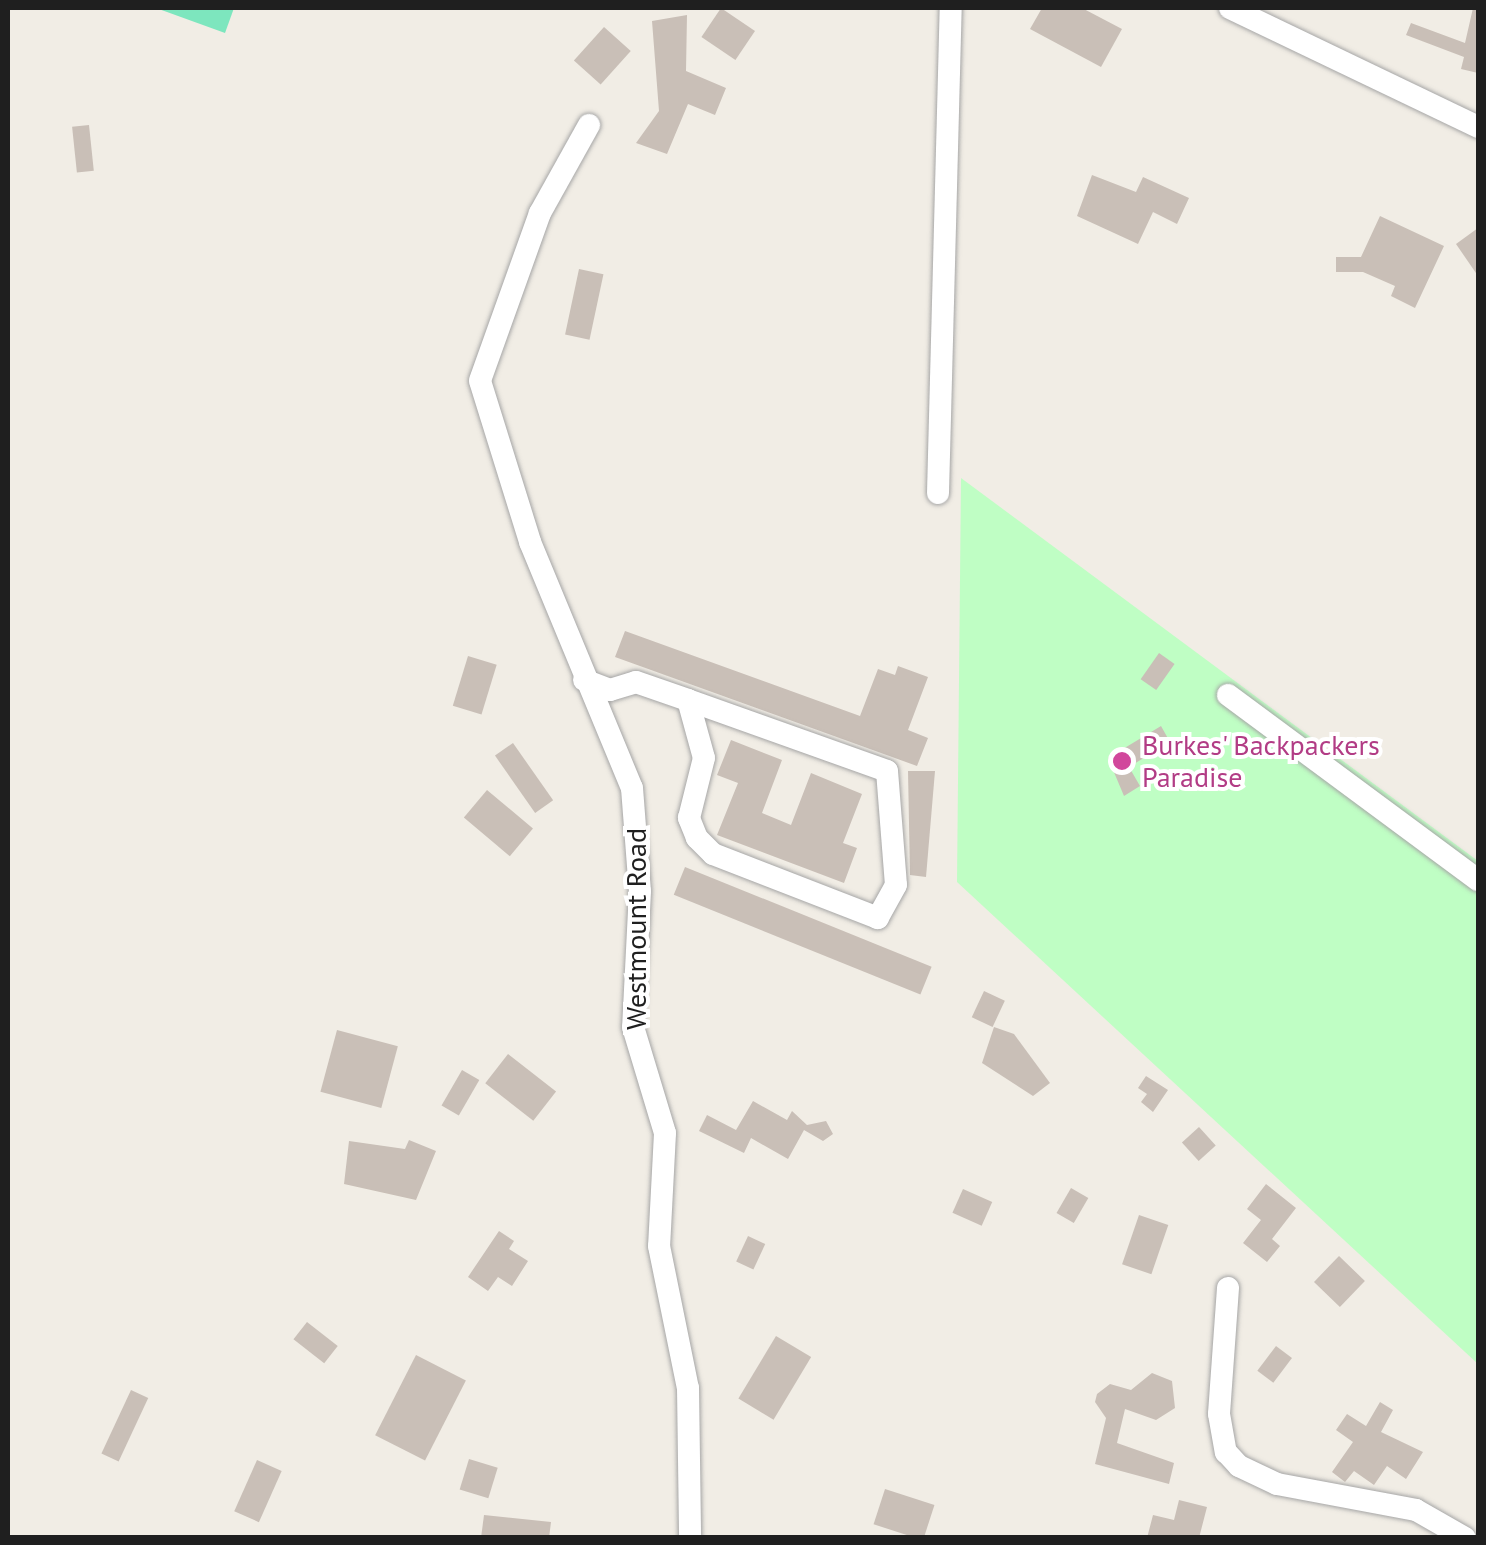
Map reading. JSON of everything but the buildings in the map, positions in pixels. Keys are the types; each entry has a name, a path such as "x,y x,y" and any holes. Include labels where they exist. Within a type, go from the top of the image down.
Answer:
{"street":[{"path":"938,493 951,8"},
{"path":"1230,8 1478,127"},
{"name":"Westmount Road","path":"589,125 540,214 480,381 530,542 584,680 624,760 636,816 640,891 632,1026 665,1133 659,1246 688,1388 690,1538"},
{"path":"584,680 610,690 636,682 688,700 886,771 896,884 878,918 714,854 696,838 689,818 704,758 688,700"},
{"path":"1228,695 1478,880"},
{"path":"1228,1288 1219,1414 1226,1452 1239,1466 1277,1484 1416,1510 1465,1538"}],"green space":[{"path":"156,8 234,8 225,33"},
{"path":"961,478 1478,861 1478,1364 957,882"}],"place":[{"name":"Burkes' Backpackers Paradise","path":"1122,761"}]}
